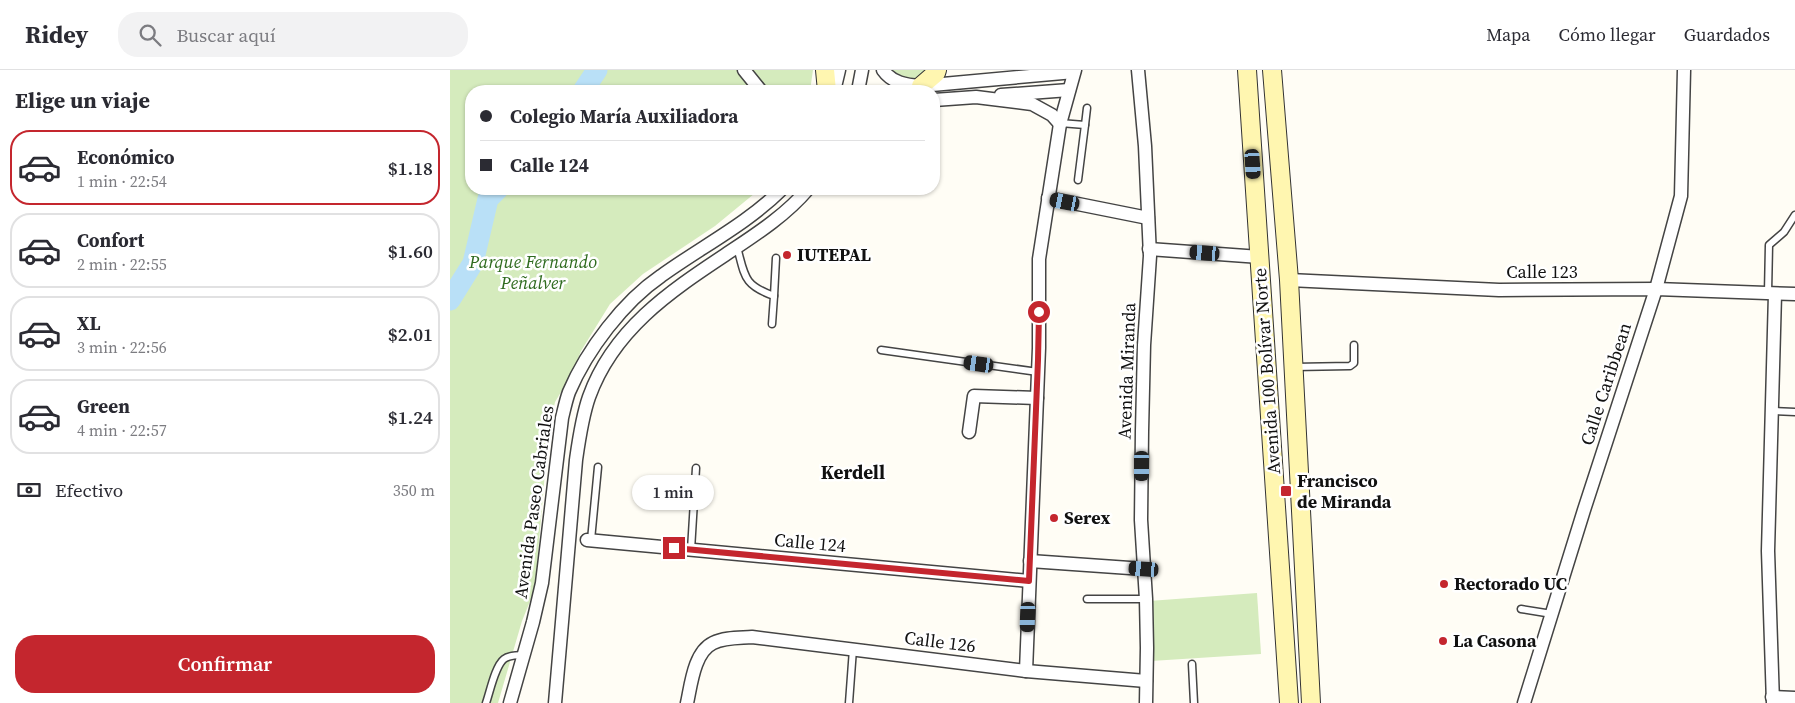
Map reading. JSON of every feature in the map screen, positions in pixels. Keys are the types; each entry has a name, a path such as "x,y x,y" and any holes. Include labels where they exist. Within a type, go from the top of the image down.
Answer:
{"main road":[{"path":"825,70 826,85"},
{"path":"922,85 937,70"},
{"name":"Avenida 100 Bolívar Norte","path":"1247,70 1288,703"},
{"name":"Avenida 100 Bolívar Norte","path":"1272,70 1289,280 1311,703"}],"street":[{"path":"744,70 756,85"},
{"path":"835,85 839,70"},
{"path":"859,85 862,70"},
{"path":"883,70 888,77 906,85"},
{"name":"Avenida Miranda","path":"1138,70 1146,146 1150,249 1142,431 1142,520 1146,599 1146,703"},
{"name":"Calle Caribbean","path":"1524,703 1656,289 1681,196 1684,70"},
{"path":"931,85 1075,71 1060,124 1039,259 1038,372 1026,671"},
{"path":"940,100 1069,90"},
{"path":"976,97 1032,104 1052,115 1060,124"},
{"name":"Avenida Paseo Cabriales","path":"510,703 534,622 542,582 562,418 569,393 588,356 631,302 658,277 754,213 775,195"},
{"name":"Avenida Paseo Cabriales","path":"555,703 576,460 589,397 608,360 640,318 663,298 789,210 803,195"},
{"path":"1048,198 1148,218"},
{"path":"1150,249 1260,257"},
{"name":"Calle 123","path":"1289,280 1500,290 1656,289 1795,294"},
{"path":"1772,293 1772,411 1768,551 1772,700 1795,698"},
{"path":"969,432 974,396 1037,398"},
{"name":"Calle 124","path":"589,540 1029,581"},
{"path":"1030,561 1144,569"},
{"name":"Calle 126","path":"687,703 697,662 703,652 712,643 752,636 1026,671 1146,681"}],"lane":[{"path":"1078,180 1087,108"},
{"path":"1060,124 1085,125"},
{"path":"1772,293 1769,245 1784,232 1795,216"},
{"path":"737,247 745,277 751,285 760,291 774,296"},
{"path":"772,324 776,258"},
{"path":"1293,367 1350,366 1354,364 1354,345"},
{"path":"881,350 1038,372"},
{"path":"1772,411 1795,412"},
{"path":"589,540 598,467"},
{"path":"691,550 696,468"},
{"path":"1087,599 1146,599"},
{"path":"1521,609 1552,614"},
{"path":"849,703 853,649"},
{"path":"486,703 498,667 502,661 506,657 524,655"},
{"path":"1192,664 1194,703"}],"green space":[{"name":"Parque Fernando Peñalver","path":"450,70 813,70 811,85 465,85 465,195 753,195 715,226 643,274 610,304 581,351 572,374 555,402 548,437 535,589 522,621 498,703 450,703"},
{"path":"891,70 928,70 925,76 913,78 897,75"},
{"path":"1257,593 1261,654 1151,661 1149,601"}],"waterway":[{"path":"587,85 597,70"},
{"path":"450,300 473,263 488,199 492,195"}],"place":[{"name":"IUTEPAL","path":"787,255"},
{"name":"Francisco de Miranda","path":"1286,491"},
{"name":"Serex","path":"1054,518"},
{"name":"Rectorado UC","path":"1444,584"},
{"name":"La Casona","path":"1443,641"}],"district":[{"name":"Kerdell","path":"853,472"}],"route":[{"path":"674,548 1029,581 1039,312"}]}
